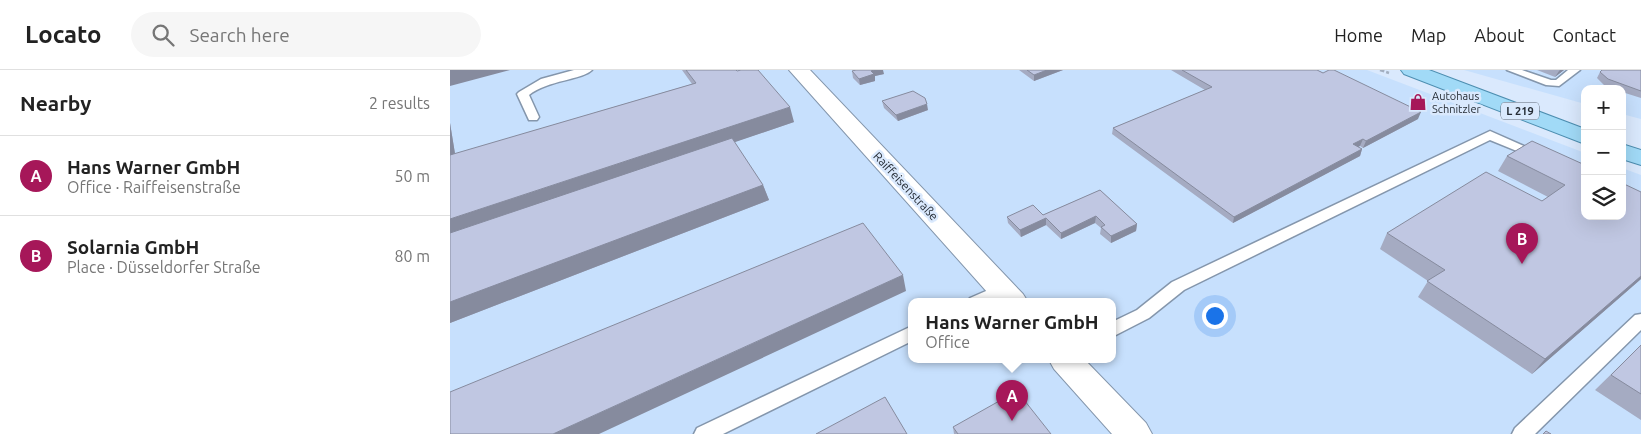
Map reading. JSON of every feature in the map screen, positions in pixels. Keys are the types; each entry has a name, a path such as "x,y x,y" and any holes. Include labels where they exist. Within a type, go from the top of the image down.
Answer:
{"main road":[{"name":"L 219","path":"1411,70 1581,135"},
{"name":"L 219","path":"1456,86 1581,121"},
{"path":"1626,134 1641,139"},
{"path":"1626,152 1641,158"}],"street":[{"name":"Raiffeisenstraße","path":"799,70 1007,296"},
{"path":"1069,363 1134,434"}],"lane":[{"path":"533,117 523,94 540,82 587,70"},
{"path":"1512,70 1550,83 1559,83 1576,70"},
{"path":"1116,328 1143,314 1178,286 1490,135 1553,162"},
{"path":"1522,434 1641,320"},
{"path":"704,434 908,335"}],"shaded area":[{"path":"450,70 1367,70 1581,151 1581,220 1626,220 1626,169 1641,175 1641,434 450,434"},
{"path":"1464,70 1641,70 1641,119 1626,115 1626,85 1581,85 1581,103"}],"building":[{"path":"686,70 758,70 790,107 450,219 450,155 696,83"},
{"path":"874,70 871,71 874,74 859,79 852,71"},
{"path":"1027,70 1047,70 1034,75"},
{"path":"1182,70 1317,70 1323,73 1334,70 1421,112 1366,141 1363,139 1353,144 1362,149 1234,217 1113,128 1212,87"},
{"path":"1602,70 1641,70 1641,91 1608,79 1600,72"},
{"path":"913,91 925,98 927,104 896,115 882,101"},
{"path":"732,138 763,185 450,302 450,233"},
{"path":"1532,141 1581,163 1581,220 1626,220 1626,185 1641,192 1641,276 1545,359 1427,281 1445,270 1387,233 1486,172 1542,201 1565,185 1507,156"},
{"path":"1100,190 1137,224 1111,236 1101,227 1105,225 1096,216 1061,233 1046,218 1020,230 1007,217 1033,205 1043,215"},
{"path":"863,223 903,275 553,434 450,434 450,392"},
{"path":"1641,345 1641,394 1611,375"},
{"path":"1017,391 1051,434 958,434 953,427"},
{"path":"885,397 907,434 816,434"}],"place":[{"name":"Autohaus Schnitzler","path":"1418,102"},
{"name":"Solarnia GmbH","path":"1522,264"},
{"name":"Hans Warner GmbH","path":"1012,421"}]}
